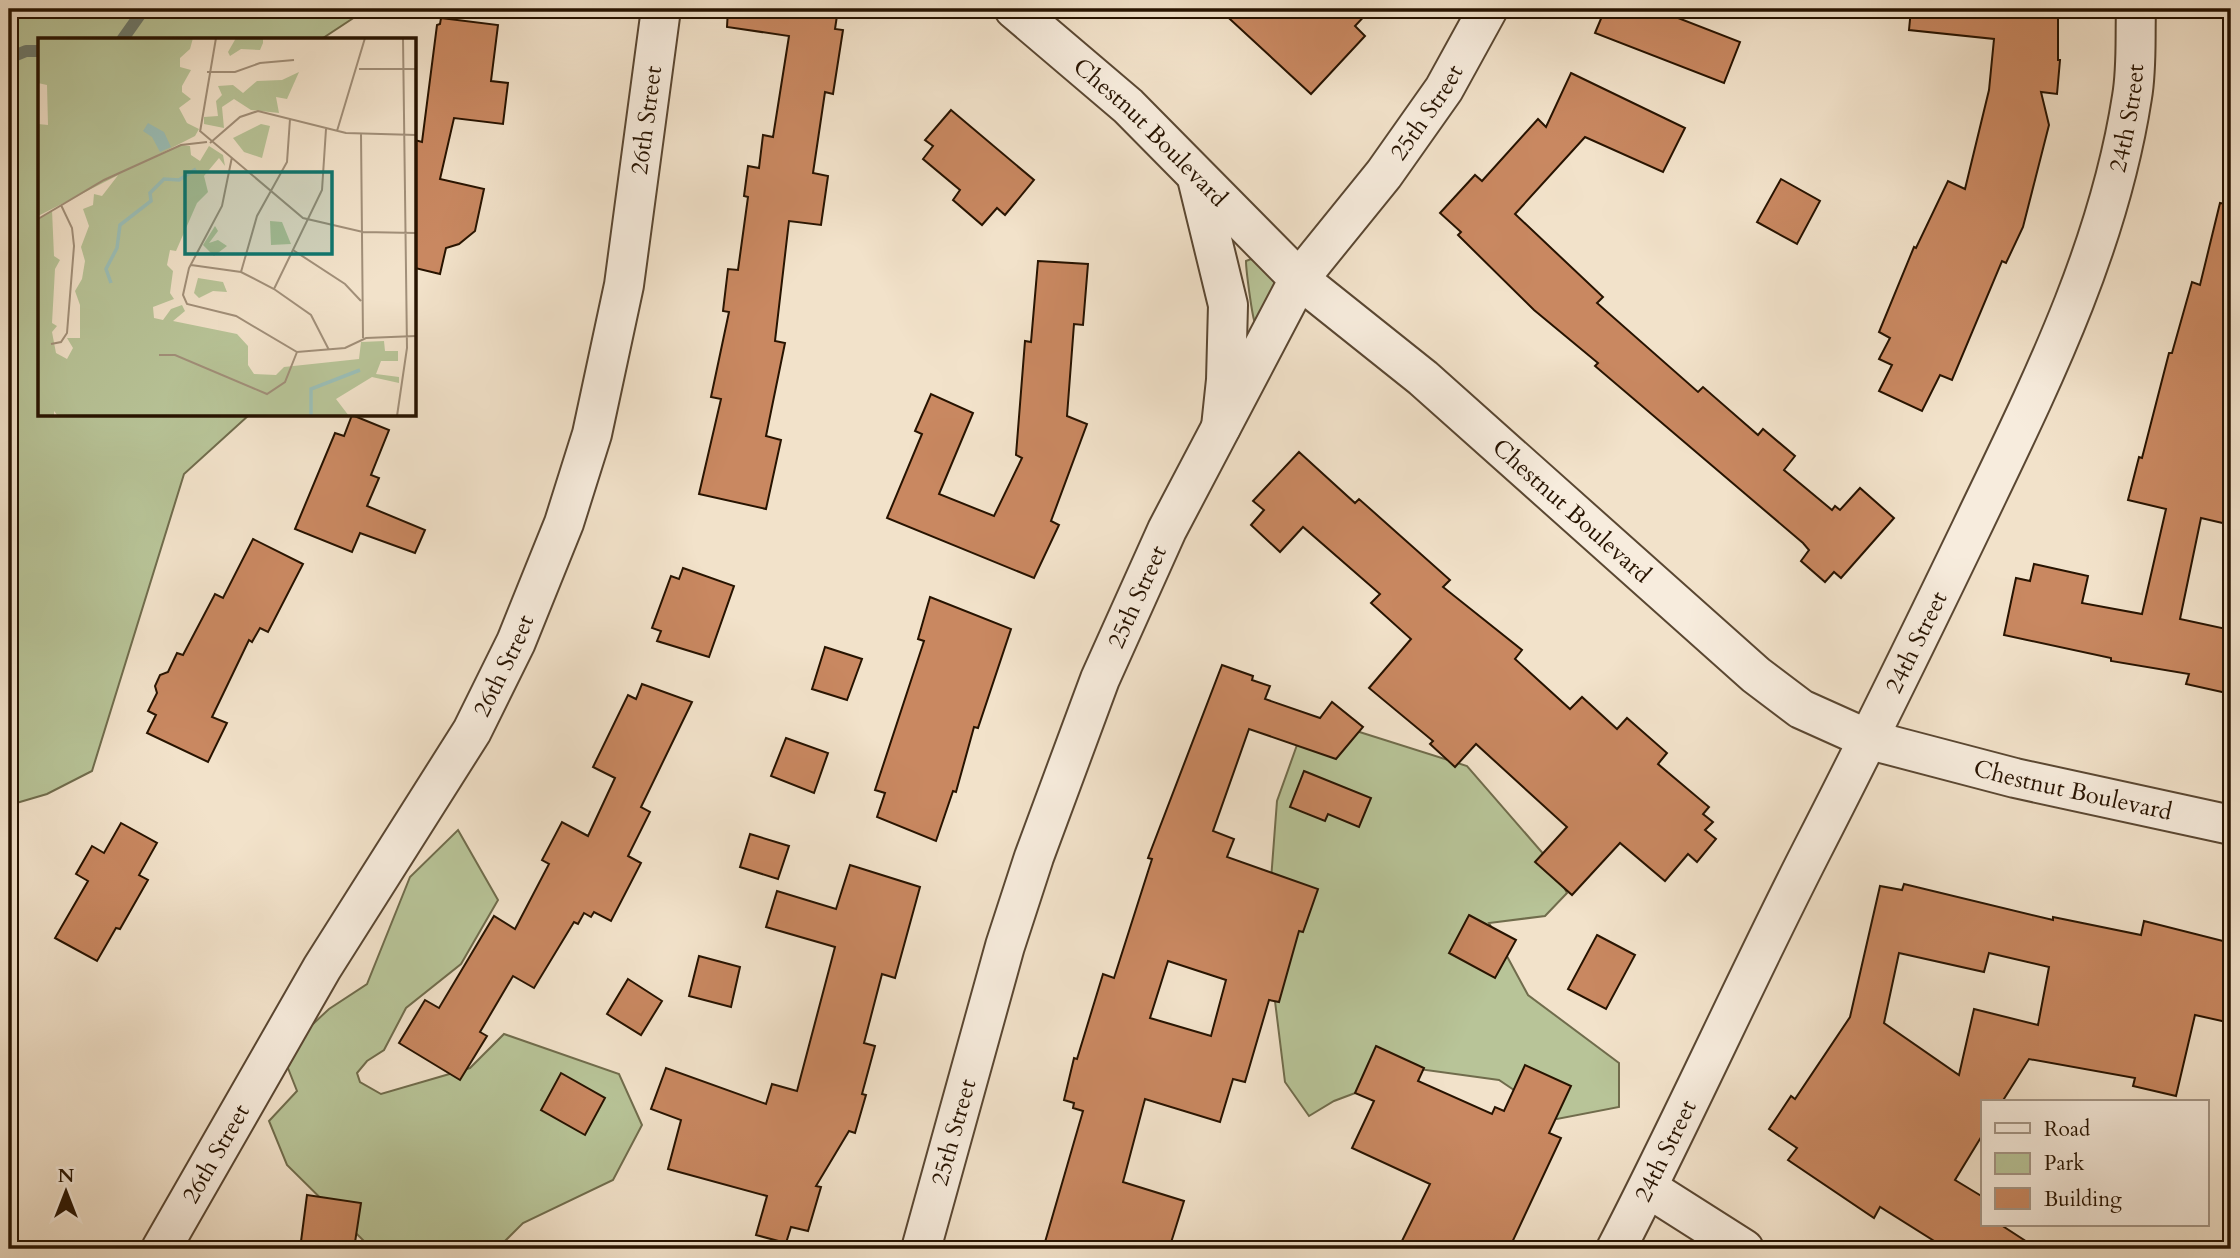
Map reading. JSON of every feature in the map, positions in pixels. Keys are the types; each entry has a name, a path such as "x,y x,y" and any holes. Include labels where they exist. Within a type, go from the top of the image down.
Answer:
{"street":[{"name":"26th Street","path":"161,1249 322,968 472,731 516,642 564,523 592,434 624,285 661,9"},
{"name":"Chestnut Boulevard","path":"1014,9 1128,106 1299,279 1423,378 1774,691 1801,709 1870,740 2015,778 2231,825"},
{"name":"25th Street","path":"920,1249 1005,946 1038,846 1100,679 1167,530 1299,279 1384,174 1444,89 1488,9"},
{"name":"24th Street","path":"1616,1249 1804,866 1870,740 2032,401 2088,272 2114,183 2133,94 2136,9"},
{"path":"1197,176 1228,305 1226,380 1221,428"},
{"path":"1648,1188 1744,1249"}],"green space":[{"path":"9,9 367,9 323,38 38,38 38,416 248,416 184,474 92,771 47,794 13,804 18,865 9,895"},
{"path":"1251,259 1261,264 1268,272 1278,291 1255,323 1246,266 1246,261"},
{"path":"1350,729 1467,766 1553,865 1567,893 1545,916 1489,923 1528,995 1619,1063 1619,1107 1557,1119 1499,1080 1419,1069 1334,1101 1309,1116 1285,1082 1273,985 1269,906 1277,801 1297,745"},
{"path":"458,830 498,900 461,964 406,1008 384,1050 367,1061 357,1073 360,1082 381,1094 470,1068 504,1034 619,1074 642,1125 613,1180 523,1223 497,1249 372,1249 287,1165 269,1121 297,1091 282,1053 329,1009 367,984 410,877"}],"building":[{"path":"728,9 838,9 835,29 843,30 833,94 825,92 813,173 828,176 821,225 789,221 775,341 785,343 766,436 781,440 766,509 699,494 721,399 711,397 729,312 723,311 728,269 738,270 748,197 744,196 748,166 759,168 763,135 773,137 789,36 727,27"},
{"path":"1219,9 1371,9 1355,26 1365,36 1311,94"},
{"path":"1605,9 1655,9 1740,42 1724,83 1595,33"},
{"path":"1911,9 2058,9 2060,60 2057,94 2041,92 2049,125 2023,227 2006,263 2002,261 1952,380 1940,375 1922,411 1879,391 1892,365 1879,359 1890,338 1879,332 1914,247 1916,248 1948,181 1965,189 1989,90 1994,39 1909,30"},
{"path":"441,18 498,25 491,81 508,83 503,124 454,118 440,179 484,189 475,231 459,244 446,248 440,274 416,268 416,140 422,142 437,25 440,24"},
{"path":"1571,73 1685,128 1663,172 1585,137 1515,214 1603,297 1597,303 1698,392 1703,387 1758,435 1763,429 1795,456 1784,470 1832,510 1835,506 1840,510 1860,488 1894,518 1841,578 1834,572 1825,582 1801,561 1809,550 1803,543 1595,366 1598,363 1534,310 1458,235 1461,232 1440,213 1475,175 1482,181 1538,119 1546,127"},
{"path":"951,110 1034,180 1005,215 997,208 982,225 953,200 960,190 923,159 933,146 925,140"},
{"path":"1781,179 1820,201 1797,244 1757,222"},
{"path":"2220,203 2231,205 2231,525 2201,518 2180,619 2231,630 2231,694 2186,684 2189,674 2111,661 2111,658 2004,635 2016,578 2030,581 2034,564 2088,576 2082,603 2142,614 2166,509 2128,500 2192,282 2200,285"},
{"path":"1038,261 1088,264 1083,325 1074,324 1067,416 1087,424 1051,521 1059,525 1034,578 887,518 922,434 915,431 931,394 973,413 939,494 994,516 1022,458 1016,455 1025,341 1031,342"},
{"path":"352,416 389,430 371,475 379,478 367,506 425,530 415,553 360,533 352,552 295,529 335,433 344,436"},
{"path":"1299,452 1355,503 1359,499 1450,580 1443,587 1522,650 1515,659 1570,709 1582,697 1617,729 1627,718 1667,753 1658,764 1709,807 1703,814 1713,822 1705,830 1716,839 1697,862 1688,854 1665,881 1620,843 1572,895 1535,862 1567,827 1476,744 1455,767 1430,744 1433,741 1369,688 1411,639 1371,603 1380,594 1303,527 1280,552 1251,525 1264,510 1253,501"},
{"path":"253,539 303,564 268,632 260,628 252,642 249,640 212,717 227,723 208,762 147,733 156,715 148,711 157,693 155,686 160,675 168,672 177,653 183,655 215,594 223,598"},
{"path":"683,568 734,586 709,657 657,641 661,631 652,628 671,576 679,579"},
{"path":"930,597 1011,629 978,728 974,727 956,792 953,791 936,841 877,817 885,793 875,790 924,641 918,639"},
{"path":"825,647 862,659 847,700 812,689"},
{"path":"1222,665 1253,676 1252,680 1270,686 1265,699 1320,718 1332,702 1363,727 1336,759 1249,729 1213,831 1234,839 1227,857 1318,889 1303,932 1299,931 1279,1002 1269,1000 1245,1082 1233,1079 1220,1122 1145,1099 1123,1182 1184,1201 1169,1249 1043,1249 1083,1111 1073,1108 1074,1103 1064,1100 1074,1058 1077,1059 1103,974 1114,978 1152,859 1148,858","holes":["1168,961 1226,980 1211,1036 1150,1018"]},
{"path":"642,684 692,702 641,807 650,812 628,856 641,863 611,921 594,912 591,917 584,913 578,924 574,922 534,988 513,976 480,1032 487,1036 460,1080 399,1043 425,1000 439,1008 494,916 515,929 549,864 542,860 562,822 588,836 615,778 593,767 628,695 636,699"},
{"path":"786,738 828,753 814,793 771,776"},
{"path":"1304,771 1371,798 1359,827 1328,814 1325,821 1290,807"},
{"path":"121,823 157,843 139,875 148,880 120,929 116,928 97,961 55,938 88,881 76,874 92,846 104,853"},
{"path":"750,834 789,846 778,879 740,867"},
{"path":"850,865 920,887 895,978 882,974 864,1043 875,1046 862,1094 866,1095 855,1133 849,1131 816,1186 821,1187 808,1231 791,1227 786,1243 756,1235 767,1196 668,1169 681,1120 651,1109 666,1068 766,1104 772,1084 797,1091 835,947 766,927 777,891 836,909"},
{"path":"1904,884 2053,920 2053,917 2141,935 2144,921 2231,943 2231,1023 2195,1015 2176,1096 2133,1086 2135,1078 2029,1059 2003,1100 1981,1100 1981,1137 1955,1180 1981,1196 1981,1226 2003,1226 2038,1249 1947,1249 1880,1207 1874,1218 1788,1160 1797,1148 1769,1129 1791,1096 1795,1099 1850,1017 1880,886 1902,890","holes":["1899,953 1984,972 1989,953 2049,967 2038,1025 1974,1009 1959,1075 1884,1023"]},
{"path":"1469,915 1516,940 1495,978 1449,953"},
{"path":"1597,935 1635,955 1606,1009 1568,989"},
{"path":"699,956 740,967 731,1007 689,996"},
{"path":"628,979 662,1001 641,1035 607,1014"},
{"path":"1376,1046 1424,1068 1418,1081 1492,1114 1495,1107 1504,1111 1525,1065 1571,1086 1549,1133 1561,1138 1509,1249 1398,1249 1430,1184 1352,1148 1374,1101 1355,1093"},
{"path":"561,1073 605,1098 585,1135 541,1110"},
{"path":"307,1195 361,1203 354,1249 300,1249"}],"waterway":[{"path":"123,38 144,9"},
{"path":"9,58 26,51 38,51"}]}
